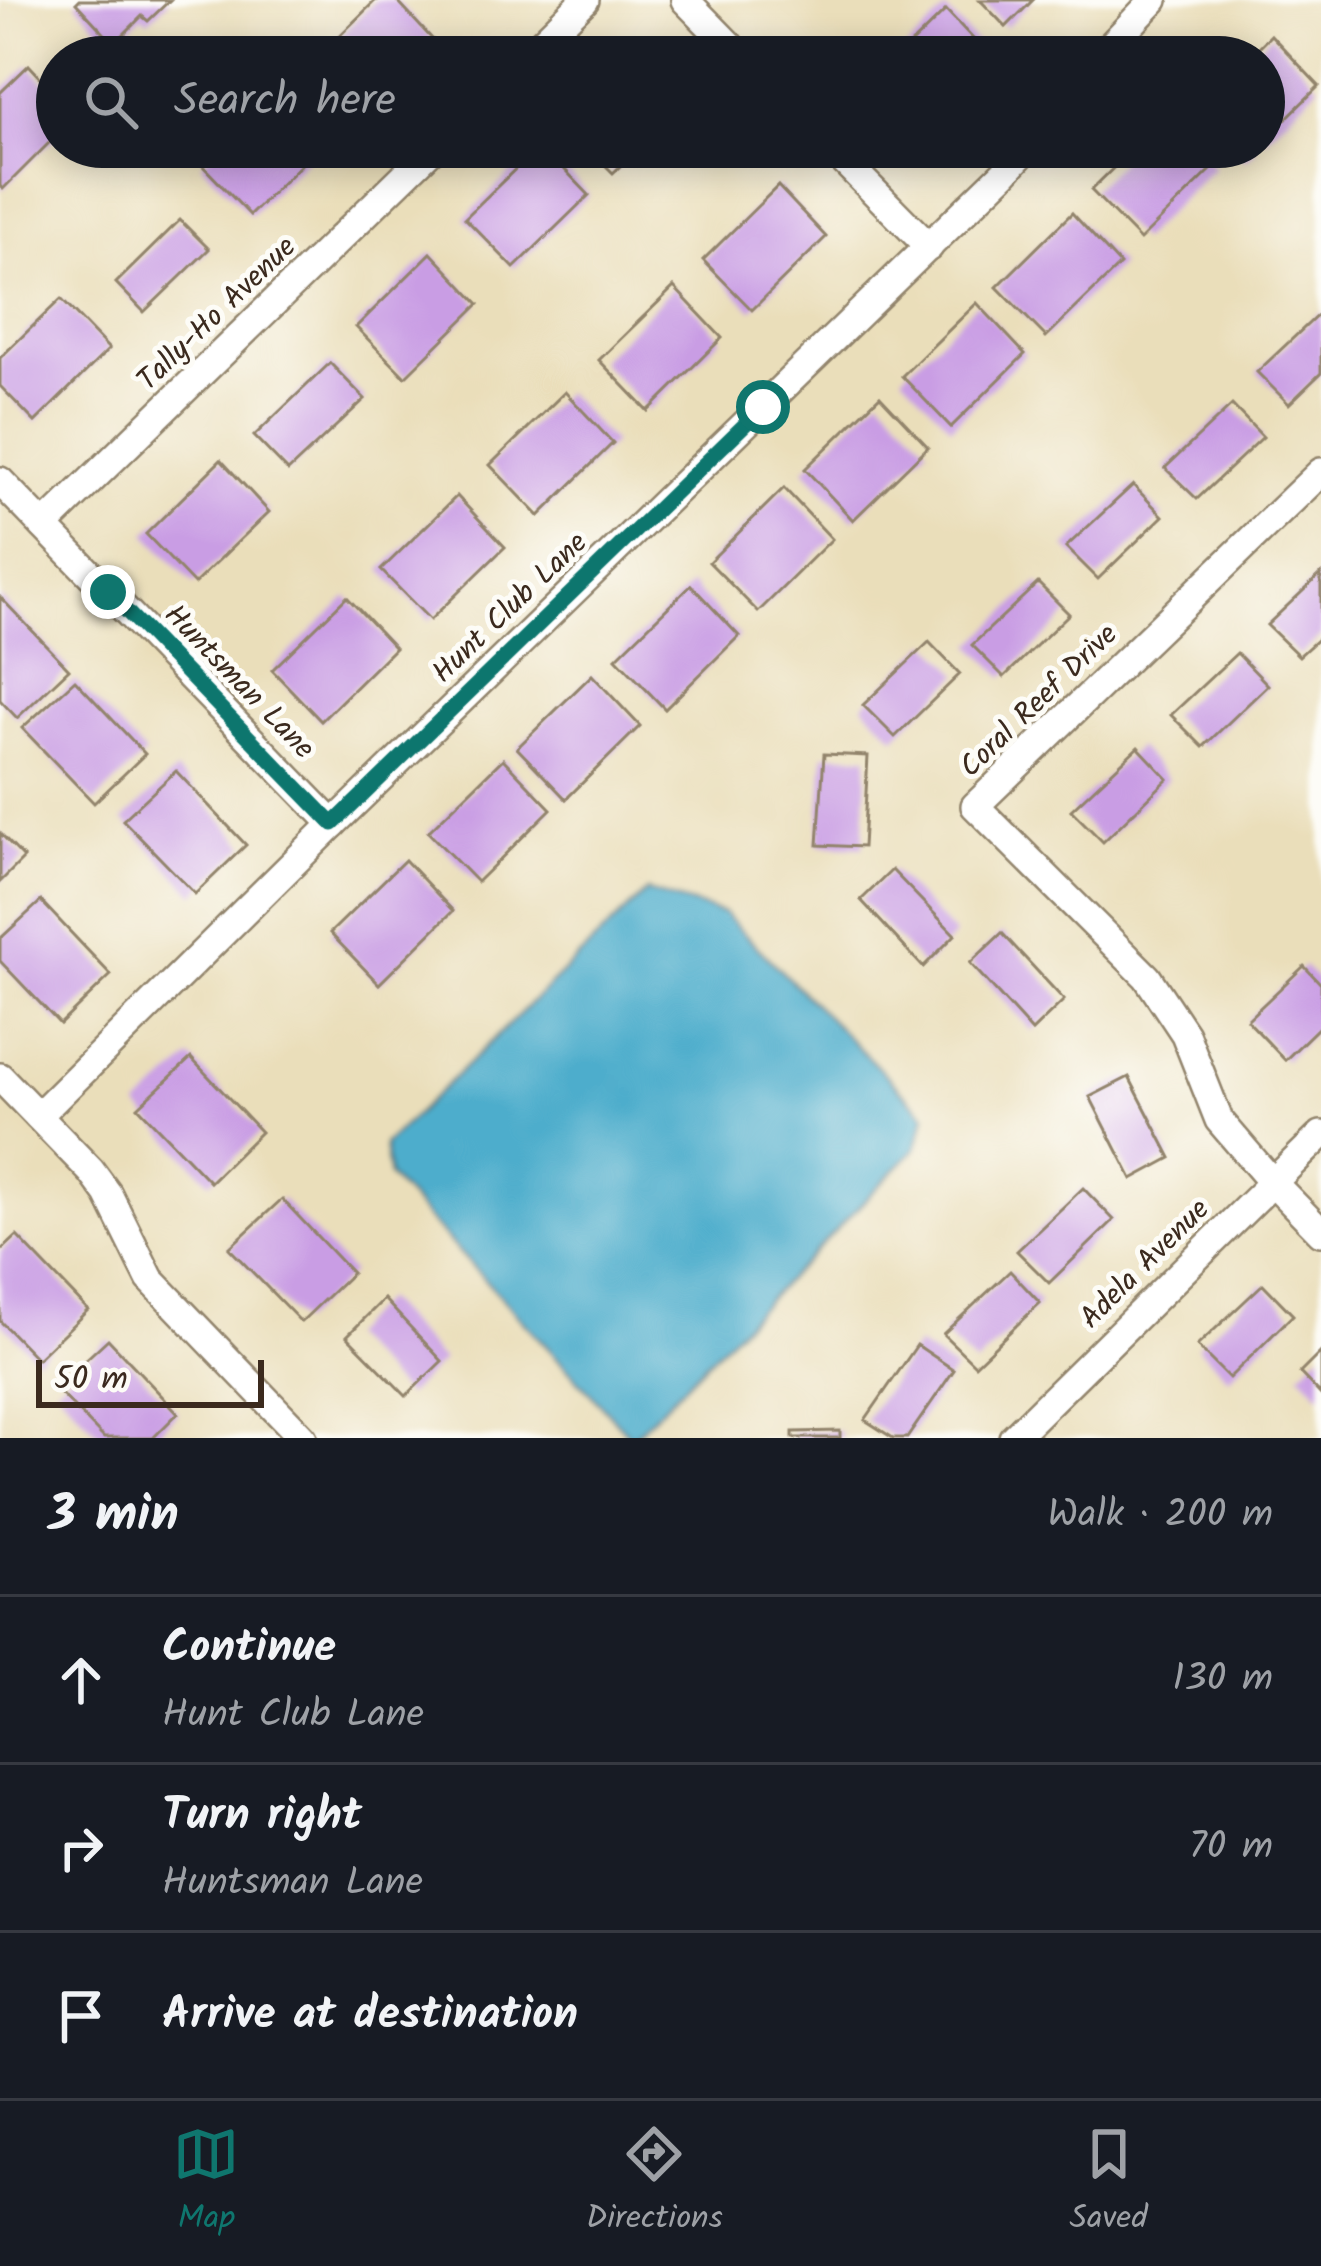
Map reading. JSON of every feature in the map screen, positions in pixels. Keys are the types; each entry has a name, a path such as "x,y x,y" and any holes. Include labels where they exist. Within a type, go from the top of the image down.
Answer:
{"street":[{"path":"548,36 585,0"},
{"path":"685,0 720,36"},
{"path":"1120,36 1154,0"},
{"name":"Tally-Ho Avenue","path":"44,526 412,168"},
{"path":"851,168 928,247"},
{"name":"Hunt Club Lane","path":"38,1116 1007,168"},
{"name":"Coral Reef Drive","path":"1273,1183 1219,1120 1185,1034 1147,977 975,806 1321,472"},
{"name":"Huntsman Lane","path":"0,481 333,824"},
{"path":"0,1077 92,1171 150,1280 303,1438"},
{"name":"Adela Avenue","path":"1013,1438 1321,1135"},
{"path":"1273,1183 1321,1232"}],"water":[{"path":"647,891 723,913 926,1115 916,1148 632,1438 389,1177 384,1145"}],"building":[{"path":"170,0 148,21 142,16 122,36 107,36 76,3"},
{"path":"376,0 396,0 429,36 339,36"},
{"path":"980,0 1033,0 1006,27"},
{"path":"946,10 970,36 919,36"},
{"path":"1285,50 1319,86 1285,119"},
{"path":"29,65 36,72 36,156 3,189 0,186 0,93"},
{"path":"205,168 298,168 250,215"},
{"path":"516,168 563,168 589,195 514,268 465,218"},
{"path":"1114,168 1213,168 1140,240 1091,190"},
{"path":"778,186 826,237 752,310 703,260"},
{"path":"1072,213 1120,265 1046,337 997,287"},
{"path":"180,220 209,249 144,312 116,283"},
{"path":"431,253 479,304 405,377 356,327"},
{"path":"674,287 722,338 648,411 599,360"},
{"path":"61,299 109,349 35,422 0,386 0,358"},
{"path":"977,303 1025,354 951,427 902,376"},
{"path":"1321,312 1321,373 1289,404 1257,372"},
{"path":"330,363 365,399 288,471 254,436"},
{"path":"565,392 613,443 539,516 490,465"},
{"path":"880,396 928,447 853,520 805,469"},
{"path":"1232,405 1263,437 1197,499 1165,468"},
{"path":"221,460 269,512 194,584 146,534"},
{"path":"1133,485 1163,516 1098,579 1066,547"},
{"path":"784,488 832,539 758,612 709,562"},
{"path":"457,496 505,547 430,620 381,570"},
{"path":"1321,574 1321,636 1299,656 1267,625"},
{"path":"1038,583 1069,614 1004,677 972,645"},
{"path":"691,585 739,636 665,709 616,658"},
{"path":"0,597 69,669 17,718 0,700"},
{"path":"347,597 395,648 321,721 272,670"},
{"path":"929,642 960,674 895,737 863,705"},
{"path":"1237,653 1268,685 1203,747 1171,715"},
{"path":"592,675 640,726 566,799 517,748"},
{"path":"75,680 145,754 94,803 22,728"},
{"path":"1138,747 1168,779 1103,842 1071,810"},
{"path":"824,754 868,756 863,847 818,845"},
{"path":"503,759 551,809 477,882 428,832"},
{"path":"176,771 246,845 195,894 123,820"},
{"path":"0,833 24,858 0,882"},
{"path":"405,860 453,911 379,984 330,933"},
{"path":"892,870 955,935 923,967 861,900"},
{"path":"41,901 111,975 60,1024 0,961 0,939"},
{"path":"1002,933 1064,1000 1032,1031 970,963"},
{"path":"1304,966 1321,984 1321,1025 1285,1060 1247,1020"},
{"path":"191,1058 261,1132 210,1182 138,1107"},
{"path":"1129,1077 1171,1158 1132,1179 1090,1097"},
{"path":"1083,1188 1114,1220 1049,1283 1017,1251"},
{"path":"282,1199 352,1273 301,1322 229,1248"},
{"path":"17,1236 88,1310 37,1359 0,1321 0,1252"},
{"path":"1010,1271 1040,1303 975,1365 943,1334"},
{"path":"1263,1284 1293,1315 1229,1378 1197,1346"},
{"path":"384,1299 442,1361 406,1396 347,1336"},
{"path":"108,1339 178,1413 153,1438 104,1438 55,1388"},
{"path":"917,1345 954,1370 907,1438 893,1438 865,1420"},
{"path":"1321,1352 1321,1395 1300,1373"},
{"path":"840,1431 840,1438 793,1438 793,1432"}],"route":[{"path":"108,592 333,824 763,407"}]}
